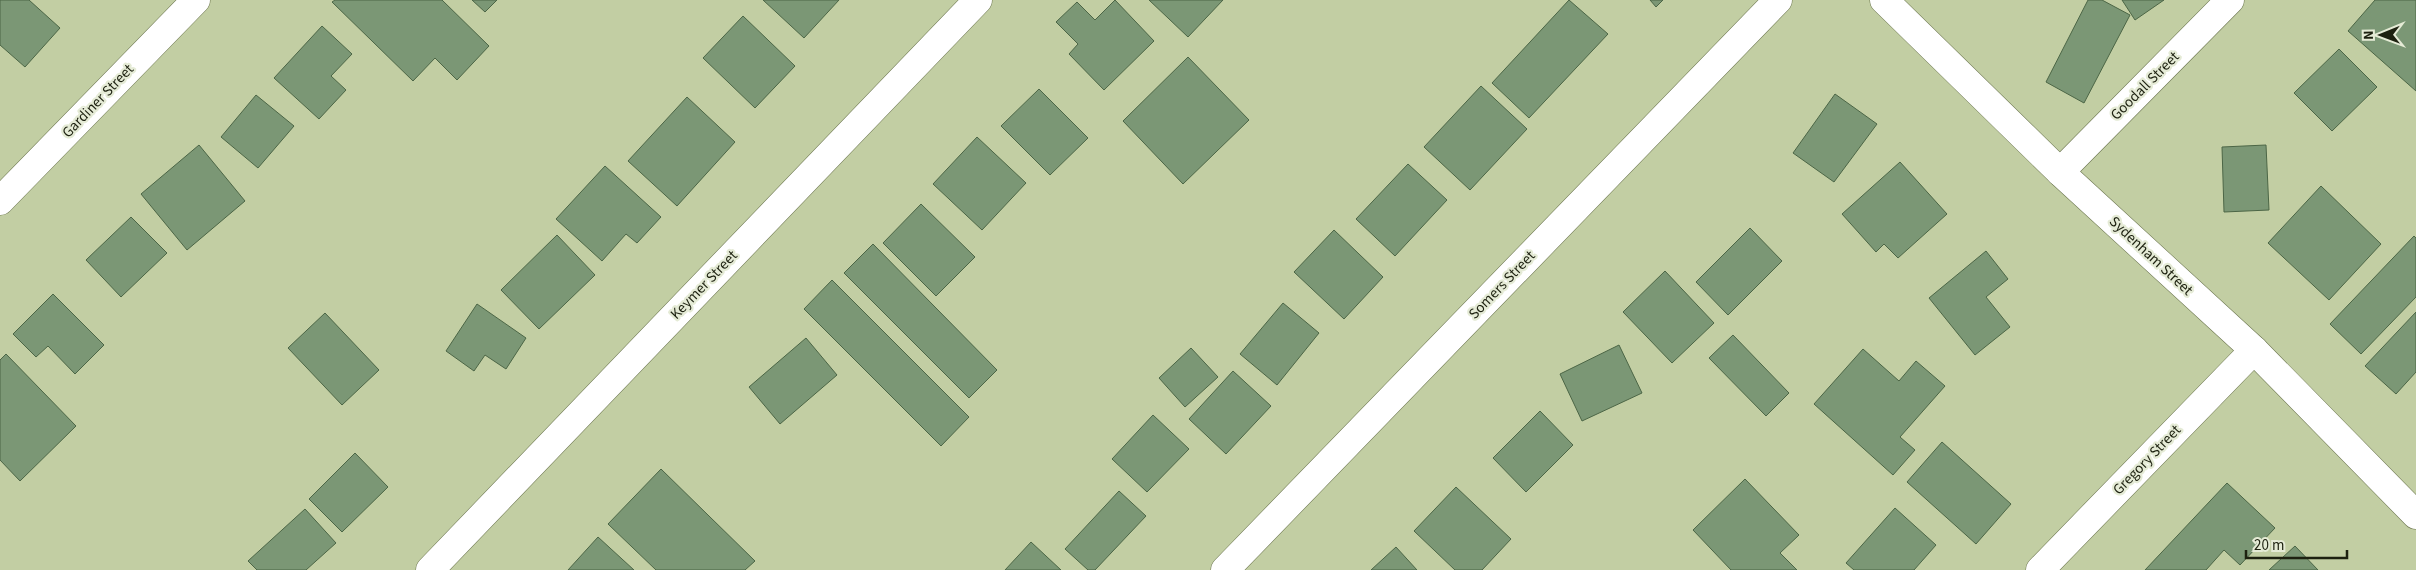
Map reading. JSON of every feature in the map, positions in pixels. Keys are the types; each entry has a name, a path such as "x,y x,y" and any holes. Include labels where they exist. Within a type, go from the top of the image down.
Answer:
{"street":[{"name":"Gardiner Street","path":"0,202 196,0"},
{"name":"Keymer Street","path":"430,570 978,0"},
{"name":"Somers Street","path":"1225,570 1778,0"},
{"name":"Sydenham Street","path":"1884,0 2060,172 2254,350 2416,515"},
{"name":"Goodall Street","path":"2060,172 2230,0"},
{"name":"Gregory Street","path":"2040,570 2254,350"}],"building":[{"path":"0,0 29,0 60,28 25,67 0,45"},
{"path":"335,0 442,0 489,46 457,80 435,58 413,81 332,2"},
{"path":"472,0 497,0 485,12"},
{"path":"763,0 839,0 804,38"},
{"path":"1115,0 1154,41 1104,90 1069,54 1078,44 1056,22 1077,2 1095,20"},
{"path":"1149,0 1223,0 1188,37"},
{"path":"1569,0 1608,34 1529,118 1492,83"},
{"path":"1650,0 1663,0 1656,7"},
{"path":"2088,0 2102,0 2130,15 2084,103 2046,82"},
{"path":"2122,0 2164,0 2135,20"},
{"path":"2375,0 2416,0 2416,91 2348,31"},
{"path":"743,16 795,66 755,108 703,58"},
{"path":"322,26 352,54 331,76 346,90 319,119 274,78"},
{"path":"2339,49 2377,87 2332,131 2294,93"},
{"path":"1188,57 1249,120 1183,184 1123,121"},
{"path":"1481,86 1527,129 1470,190 1424,147"},
{"path":"1039,89 1088,138 1050,175 1001,126"},
{"path":"1835,94 1877,124 1834,182 1793,153"},
{"path":"256,95 294,126 258,168 221,137"},
{"path":"687,97 735,142 677,206 628,161"},
{"path":"977,137 1026,183 982,230 933,184"},
{"path":"199,145 245,201 187,250 141,194"},
{"path":"2266,145 2269,210 2224,212 2222,147"},
{"path":"1900,162 1947,214 1898,258 1884,244 1876,252 1842,214"},
{"path":"1408,164 1447,200 1395,256 1356,219"},
{"path":"605,166 661,217 637,243 626,234 602,261 556,219"},
{"path":"2321,186 2381,244 2329,300 2268,243"},
{"path":"921,204 975,257 936,296 883,243"},
{"path":"131,217 167,253 121,297 86,260"},
{"path":"1750,228 1782,261 1728,315 1696,282"},
{"path":"1334,230 1383,277 1344,319 1294,272"},
{"path":"557,235 595,275 539,329 501,290"},
{"path":"2414,236 2416,238 2416,297 2361,354 2330,324"},
{"path":"873,244 997,370 969,398 844,273"},
{"path":"1986,251 2008,279 1986,297 2010,327 1975,355 1929,298"},
{"path":"1665,271 1714,323 1672,363 1623,312"},
{"path":"832,280 969,417 941,446 804,309"},
{"path":"53,294 104,345 75,374 48,346 36,357 13,334"},
{"path":"1283,303 1319,333 1277,385 1240,354"},
{"path":"477,304 526,338 506,369 485,355 474,371 446,351"},
{"path":"2416,312 2416,372 2396,394 2365,366"},
{"path":"325,313 379,370 342,405 288,348"},
{"path":"1733,335 1789,393 1766,416 1709,358"},
{"path":"806,338 837,375 780,424 749,387"},
{"path":"1619,345 1642,393 1582,421 1560,374"},
{"path":"1191,348 1218,377 1185,407 1159,378"},
{"path":"1863,349 1899,381 1916,361 1945,386 1900,437 1915,450 1893,475 1814,404"},
{"path":"6,354 76,426 20,481 0,460 0,360"},
{"path":"1233,371 1271,406 1226,454 1189,419"},
{"path":"1540,411 1573,445 1526,492 1493,458"},
{"path":"1153,415 1189,449 1147,492 1112,459"},
{"path":"1942,442 2011,504 1976,544 1907,482"},
{"path":"355,453 388,487 342,532 309,499"},
{"path":"661,469 755,561 745,570 656,570 608,524"},
{"path":"1745,479 1799,535 1780,553 1797,570 1731,570 1693,530"},
{"path":"2227,483 2275,528 2240,565 2224,550 2206,570 2145,570"},
{"path":"1456,487 1511,539 1482,570 1455,570 1414,531"},
{"path":"1119,491 1146,516 1095,570 1088,570 1065,549"},
{"path":"1895,508 1936,545 1914,570 1854,570 1846,563"},
{"path":"305,509 336,543 306,570 257,570 248,561"},
{"path":"598,537 634,570 568,570"},
{"path":"1031,542 1061,570 1005,570"},
{"path":"2295,546 2318,570 2269,570"},
{"path":"1396,547 1417,570 1371,570"}]}
